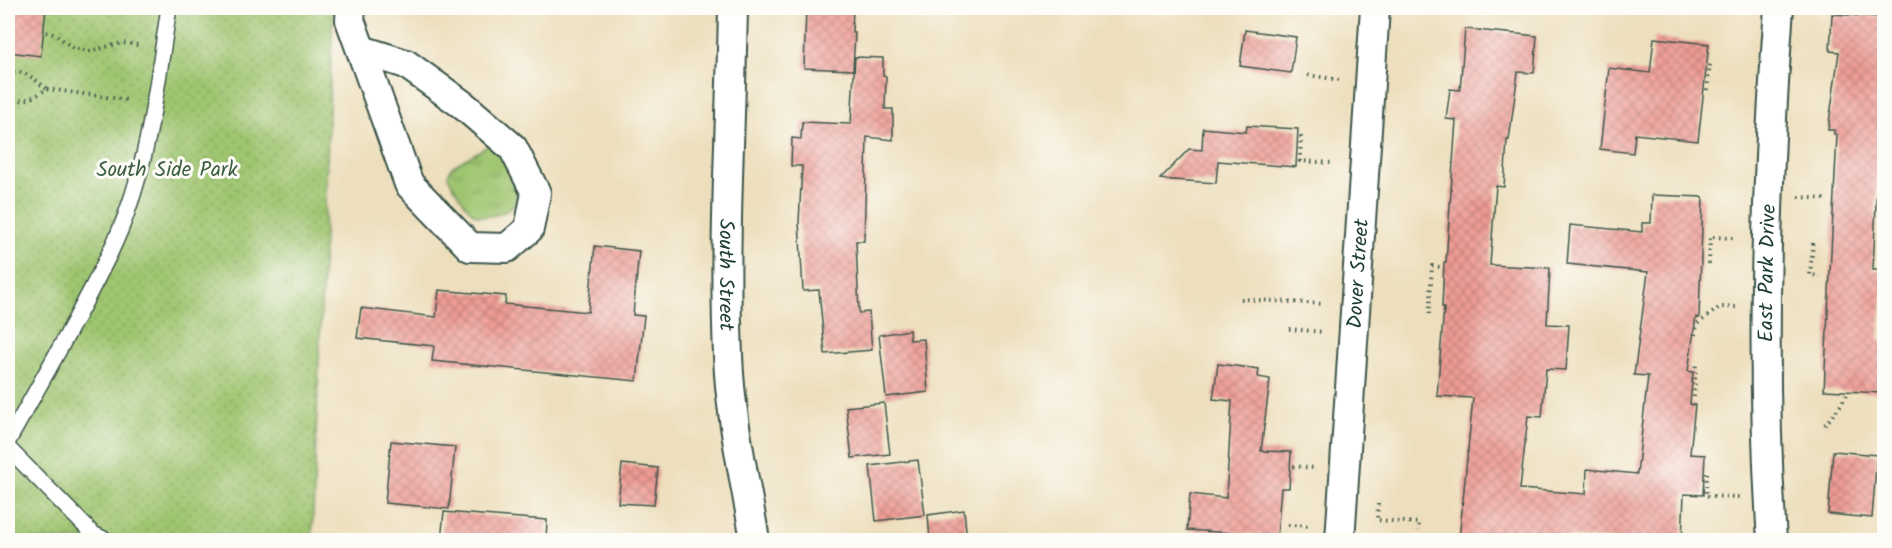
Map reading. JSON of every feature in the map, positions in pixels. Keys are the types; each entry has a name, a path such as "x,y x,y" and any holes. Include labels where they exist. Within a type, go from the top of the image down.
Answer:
{"street":[{"path":"351,8 350,20 409,184 470,247 507,248 530,229 536,193 513,148 463,105 406,64 362,50"},
{"name":"South Street","path":"733,8 732,105 726,215 728,356 755,540"},
{"name":"Dover Street","path":"1340,540 1375,8"},
{"name":"East Park Drive","path":"1772,540 1765,282 1768,185 1779,8"}],"lane":[{"path":"8,441 113,248 139,177 154,105 168,8"},
{"path":"8,448 93,534 106,540"}],"path":[{"path":"46,32 56,35 73,48 90,51 122,43 162,49"},
{"path":"1707,90 1710,64"},
{"path":"8,74 23,72 46,89 154,105"},
{"path":"1308,75 1342,81"},
{"path":"8,99 25,100 46,89"},
{"path":"1301,136 1300,161 1335,163"},
{"path":"1709,264 1710,237 1745,238"},
{"path":"1813,243 1810,275 1820,276"},
{"path":"1429,314 1432,266 1440,267"},
{"path":"1241,299 1327,305"},
{"path":"1695,335 1697,324 1720,307 1744,308"},
{"path":"1288,329 1324,332"},
{"path":"1694,397 1696,365"},
{"path":"1825,425 1840,406 1846,393"},
{"path":"1707,473 1706,496 1739,497"},
{"path":"1378,504 1377,520 1419,523 1418,531"},
{"path":"1288,525 1311,526"}],"green space":[{"name":"South Side Park","path":"8,8 333,8 312,540 8,540"},
{"path":"491,144 499,145 519,188 515,202 507,210 492,216 481,216 469,209 448,177 453,166"}],"building":[{"path":"8,8 46,8 41,56 8,52"},
{"path":"806,8 853,8 852,32 855,32 853,70 804,68"},
{"path":"1832,14 1883,17 1884,141 1879,140 1873,270 1884,270 1879,340 1884,340 1881,393 1824,390 1837,135 1834,134 1834,130 1828,130 1839,52 1830,51"},
{"path":"1465,29 1537,36 1534,73 1518,72 1509,140 1507,140 1504,187 1496,186 1490,265 1550,268 1547,324 1569,325 1566,370 1546,369 1542,417 1528,416 1520,489 1586,494 1587,469 1637,474 1648,376 1634,375 1648,272 1567,264 1570,225 1642,232 1642,223 1651,223 1652,195 1703,197 1699,318 1696,317 1688,371 1693,372 1690,404 1695,405 1690,454 1705,455 1703,495 1684,494 1682,540 1558,537 1558,540 1459,540 1473,398 1437,396 1444,307 1442,307 1444,262 1446,262 1456,120 1446,119 1450,89 1460,90"},
{"path":"1245,30 1296,37 1291,73 1240,66"},
{"path":"1654,38 1709,44 1698,141 1635,134 1633,153 1600,149 1609,68 1650,73"},
{"path":"855,57 883,58 883,75 886,76 885,109 893,109 893,140 867,137 864,241 856,241 859,313 869,312 872,350 825,354 819,290 803,291 799,222 802,166 791,166 792,138 801,139 802,122 851,124"},
{"path":"1247,126 1298,129 1296,167 1218,161 1216,183 1160,179 1189,149 1202,150 1203,128 1246,132"},
{"path":"595,246 639,251 633,315 644,316 637,381 432,361 434,346 357,338 361,308 436,317 439,290 506,296 505,304 588,312"},
{"path":"909,330 910,340 924,339 928,392 886,397 879,335"},
{"path":"1218,364 1259,369 1258,377 1270,379 1261,451 1291,452 1289,488 1281,488 1277,536 1187,530 1190,494 1226,498 1232,401 1213,399"},
{"path":"884,403 890,454 852,458 846,407"},
{"path":"391,441 455,447 449,509 385,503"},
{"path":"1833,451 1877,455 1872,518 1828,514"},
{"path":"918,460 925,515 876,521 870,466"},
{"path":"622,464 658,468 654,505 618,503"},
{"path":"964,510 967,540 930,540 928,515"},
{"path":"444,512 547,520 546,540 441,540"}]}
